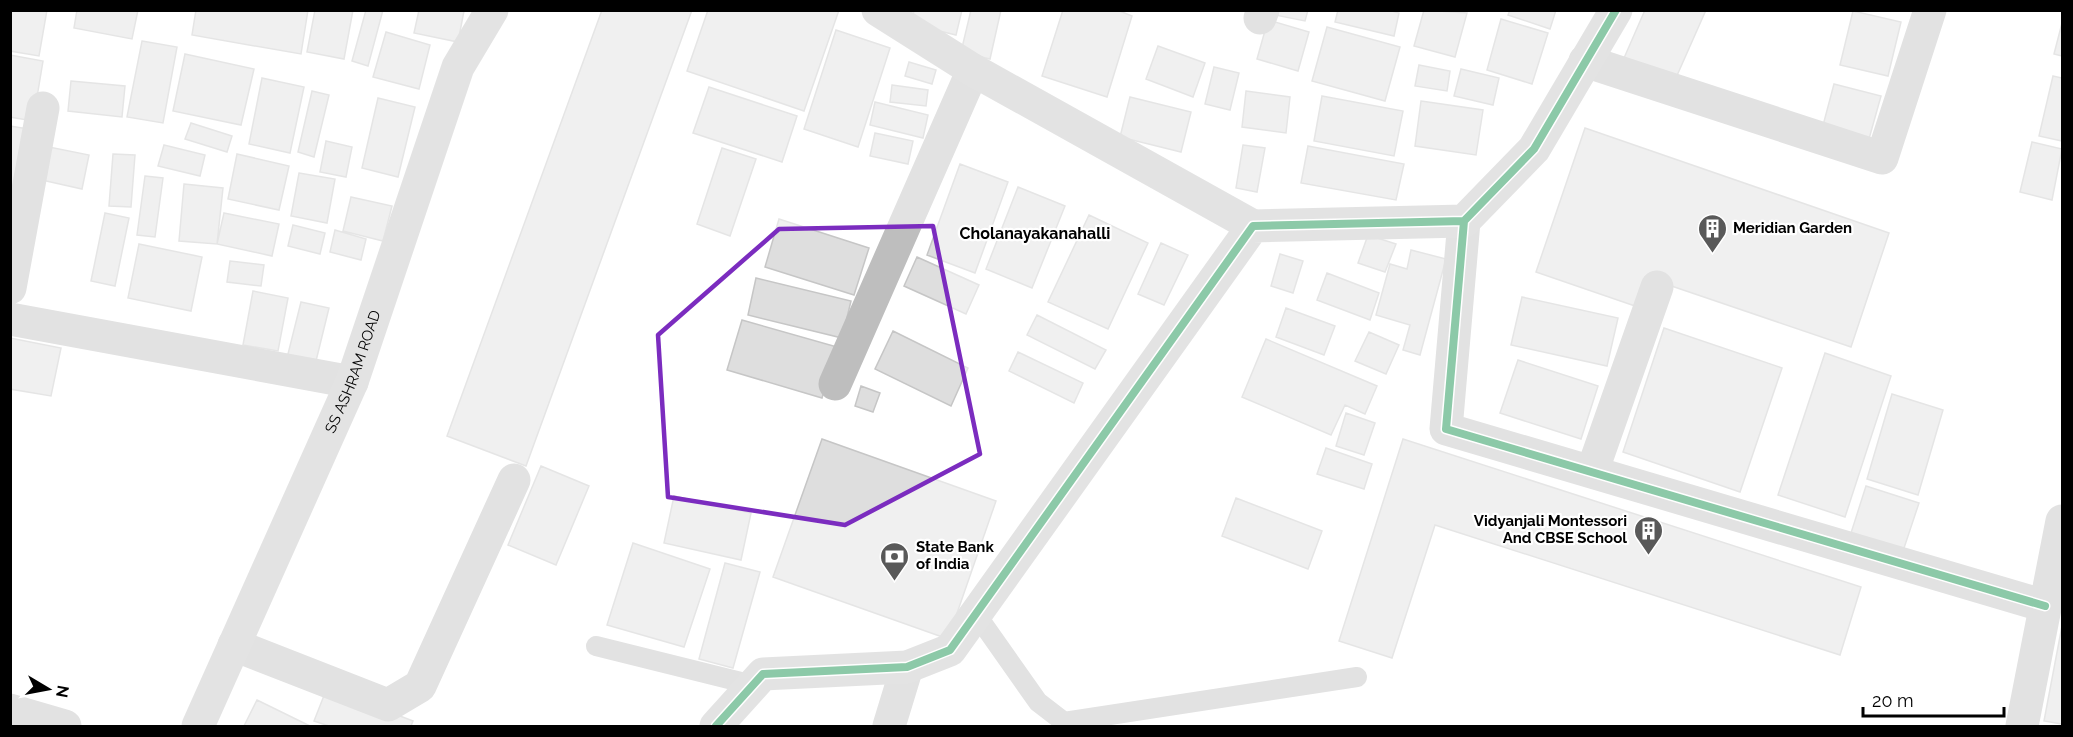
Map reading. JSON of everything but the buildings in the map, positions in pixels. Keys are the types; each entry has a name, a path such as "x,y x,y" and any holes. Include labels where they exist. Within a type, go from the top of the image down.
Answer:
{"street":[{"name":"SS ASHRAM ROAD","path":"198,726 352,382 458,68 492,10"},
{"path":"1616,10 1534,149 1464,221 1446,429 2045,606"},
{"path":"1586,62 1882,158 1930,10"},
{"path":"883,12 973,70 1253,226 1464,221"},
{"path":"835,384 973,70"},
{"path":"10,288 43,108"},
{"path":"716,726 763,674 907,667 950,651 1253,226"},
{"path":"1592,472 1657,287"},
{"path":"10,319 352,382"},
{"path":"234,645 388,705 420,686 514,480"},
{"path":"2022,726 2062,521"},
{"path":"889,726 907,667"},
{"path":"10,710 65,726"}],"lane":[{"path":"976,614 1038,702 1064,722 1358,677"},
{"path":"596,646 753,685"}],"highlighted area":[{"path":"933,226 980,454 845,525 668,497 658,335 779,229"}],"cycle path":[{"path":"716,726 763,674 907,667 950,650 1253,226 1464,221 1534,149 1616,10"},
{"path":"1464,221 1446,429 2045,606"}],"place":[{"name":"Meridian Garden","path":"1712,254"},
{"name":"Vidyanjali Montessori And CBSE School","path":"1648,556"},
{"name":"State Bank of India","path":"895,582"}],"district":[{"name":"Cholanayakanahalli","path":"1035,233"}]}
